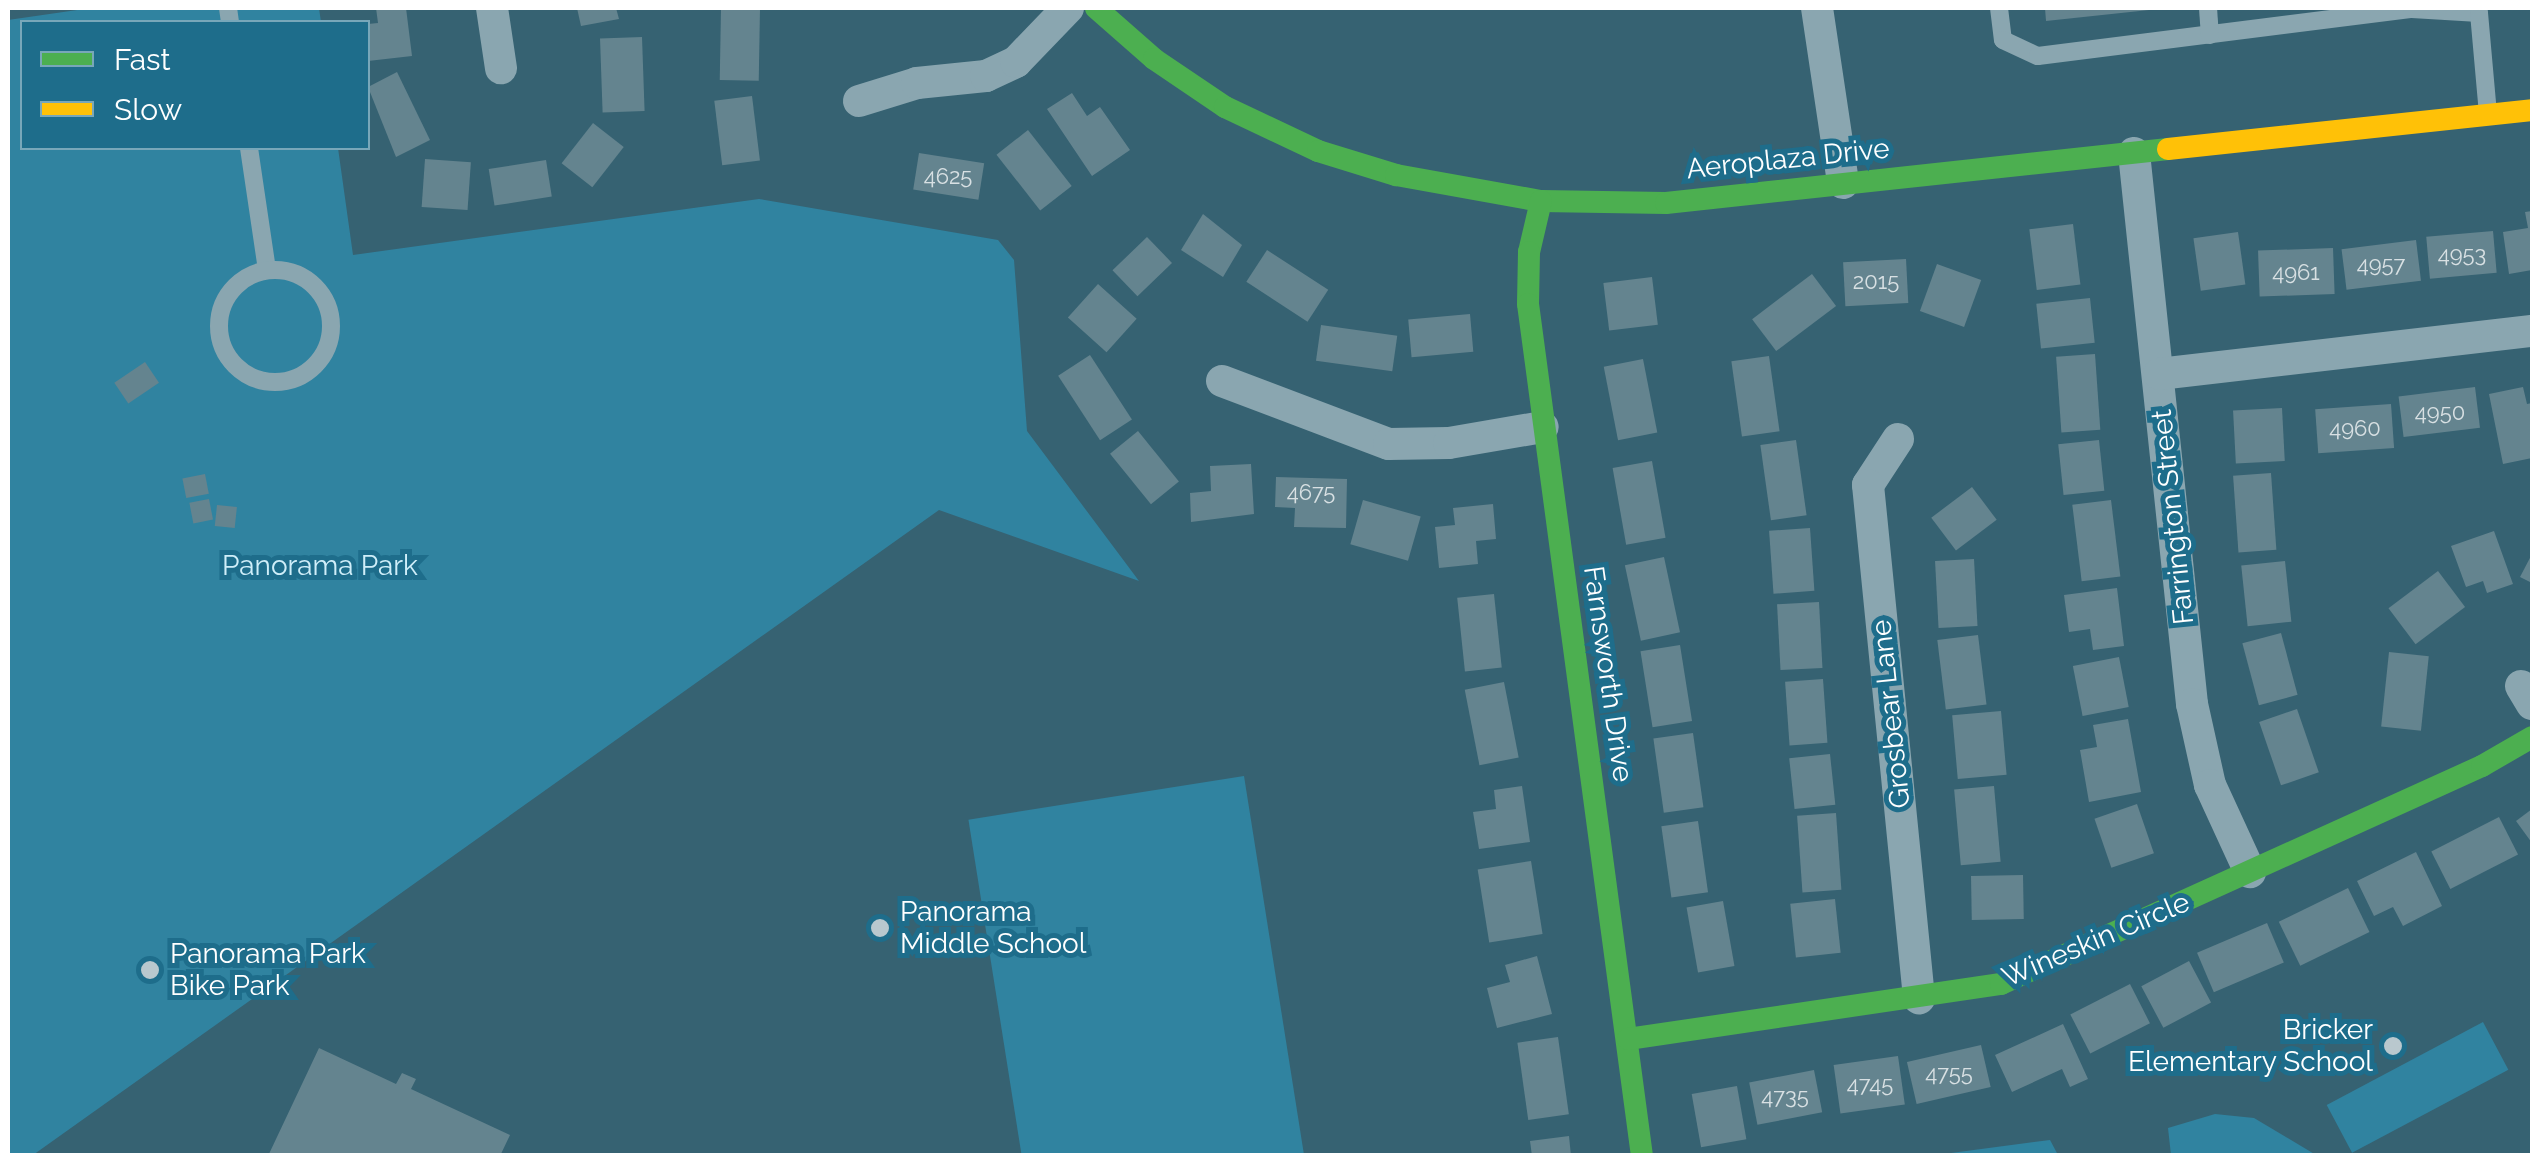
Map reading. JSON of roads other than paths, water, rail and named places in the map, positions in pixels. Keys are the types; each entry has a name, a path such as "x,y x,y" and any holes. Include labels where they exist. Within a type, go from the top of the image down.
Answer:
{"street":[{"path":"492,8 501,68"},
{"path":"859,101 917,83 986,76 1016,62 1068,8"},
{"name":"Aeroplaza Drive","path":"1096,8 1226,107 1318,151 1396,175 1541,202 1666,202 2532,110"},
{"path":"1817,8 1843,183"},
{"name":"Farrington Street","path":"2134,153 2192,704 2210,785 2250,872"},
{"name":"Farnsworth Drive","path":"1541,202 1529,252 1528,304 1642,1156"},
{"path":"2158,374 2532,331"},
{"path":"1222,381 1389,444 1449,443 1543,427"},
{"name":"Grosbear Lane","path":"1898,438 1868,485 1919,998"},
{"name":"Wineskin Circle","path":"1628,1039 2001,984 2250,872 2532,736"}],"lane":[{"path":"1999,8 2003,40 2038,56 2426,9 2482,10 2488,114"},
{"path":"2208,8 2210,35"},
{"path":"248,150 266,270"},
{"path":"266,270 302,276 316,288 331,320 323,355 312,369 277,382 242,372 228,358 218,322 234,288 266,270"}],"place":[{"name":"Panorama Middle School","path":"880,928"},
{"name":"Panorama Park Bike Park","path":"150,970"},
{"name":"Bricker Elementary School","path":"2393,1046"}],"park label":[{"name":"Panorama Park","path":"320,566"}]}
